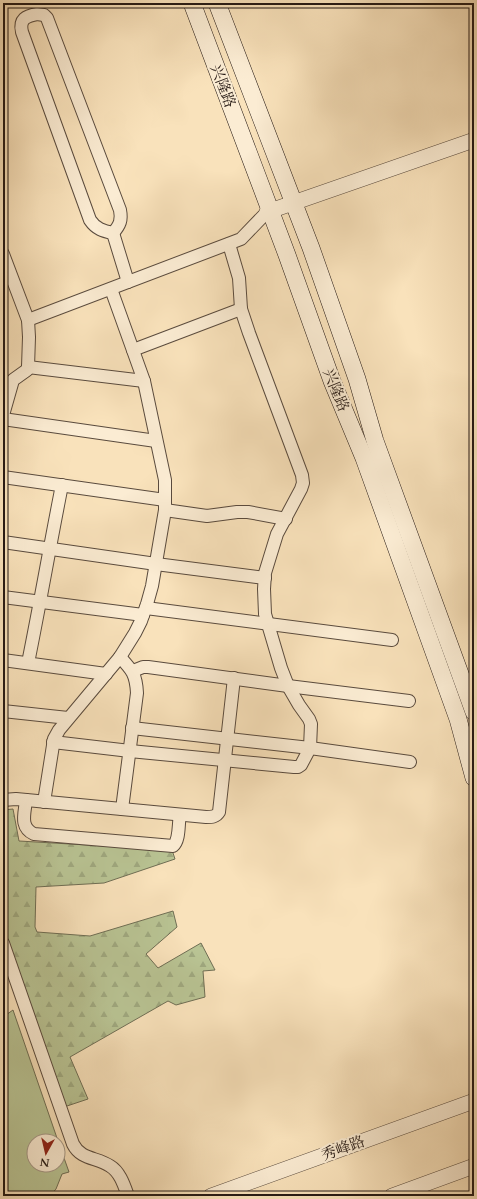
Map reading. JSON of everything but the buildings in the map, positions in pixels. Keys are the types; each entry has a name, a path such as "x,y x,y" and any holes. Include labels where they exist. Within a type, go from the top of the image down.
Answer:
{"main road":[{"name":"兴隆路","path":"192,3 332,381 364,458 458,719 474,778"},
{"name":"兴隆路","path":"218,3 294,203 357,379 375,441 474,712"}],"street":[{"path":"37,14 44,15 50,25 120,210 121,219 119,226 113,233 100,230 90,220 22,32 22,20 28,16 37,14"},
{"path":"28,320 241,239 269,212 474,140"},
{"path":"113,233 128,282"},
{"path":"53,742 298,767 302,765 310,748 311,724 288,686 281,668 267,624 264,589 265,578 277,534 301,489 303,483 302,475 241,309 239,278 229,244"},
{"path":"3,254 28,320 29,337 28,367 27,370 13,380 3,415"},
{"path":"44,802 53,742 59,730 120,657 135,634 144,612 152,586 165,505 165,480 144,381 111,289"},
{"path":"133,350 241,309"},
{"path":"28,367 144,381"},
{"path":"3,419 156,440"},
{"path":"3,477 62,485 165,505 207,516 248,512 286,519"},
{"path":"28,663 41,602 49,548 62,485"},
{"path":"3,542 265,578"},
{"path":"3,597 267,624 392,640"},
{"path":"120,657 133,671 137,692 122,810"},
{"path":"3,660 106,674"},
{"path":"133,671 143,667 148,667 409,701"},
{"path":"3,800 16,799 180,815 206,817 217,816 219,812 234,678"},
{"path":"3,711 68,718"},
{"path":"132,728 310,748 410,762"},
{"path":"26,800 25,827 28,831 34,834 42,835 173,846 177,840 180,815"},
{"path":"3,943 73,1144 76,1150 82,1155 114,1169 118,1173 128,1196"},
{"name":"秀峰路","path":"211,1196 474,1101"},
{"path":"392,1196 474,1166"}],"green space":[{"path":"13,809 19,841 172,850 175,859 104,883 36,887 35,927 37,932 90,936 173,911 177,927 146,954 158,968 201,943 215,970 203,971 205,997 176,1005 168,1001 70,1057 88,1099 64,1107 3,951 3,810"},
{"path":"13,1010 56,1133 26,1133 26,1173 66,1173 62,1174 56,1189 50,1196 3,1196 3,1032 5,1031 3,1026 3,1017"},
{"path":"66,1163 69,1172 66,1173"}]}
